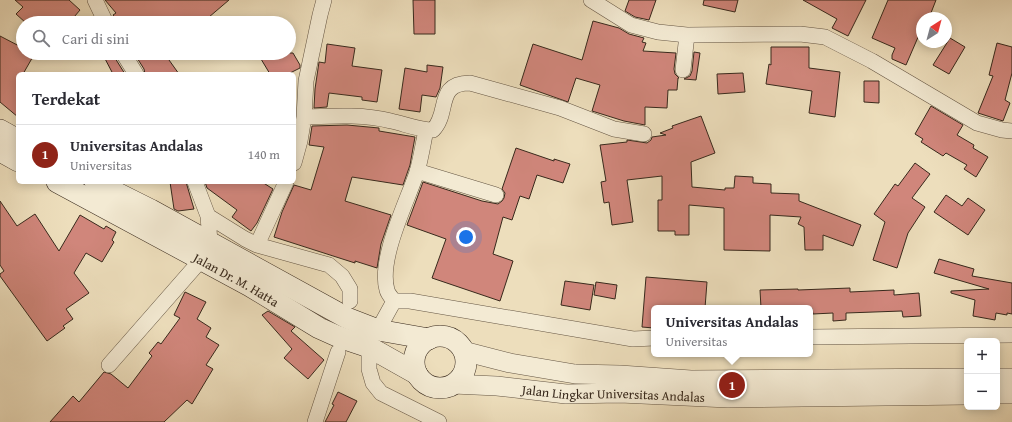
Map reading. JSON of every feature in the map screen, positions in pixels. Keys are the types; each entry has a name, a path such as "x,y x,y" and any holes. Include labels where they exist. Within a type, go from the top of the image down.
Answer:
{"main road":[{"path":"0,130 16,139"},
{"path":"0,151 16,160"},
{"name":"Jalan Dr. M. Hatta","path":"61,184 317,302 347,318 417,374"},
{"name":"Jalan Dr. M. Hatta","path":"98,184 205,251"},
{"path":"438,336 448,338 457,343 463,351 466,358 466,366 459,380 453,384 446,387 437,388 426,383 417,374 414,364 415,354 421,345 429,339 438,336"},
{"name":"Jalan Dr. M. Hatta","path":"374,339 429,339"}],"street":[{"path":"95,0 103,16"},
{"path":"296,156 304,117 306,81 324,0"},
{"path":"591,0 631,25 658,32 687,35 800,34 825,38 872,61 977,123 1002,130 1012,131"},
{"path":"683,70 687,35"},
{"path":"127,60 135,72"},
{"path":"304,117 327,116 390,120 426,130 433,130 438,124 445,100 452,87 460,83 470,83 560,108 614,129 644,134"},
{"path":"394,301 387,292 385,278 388,256 399,220 417,171 426,130"},
{"path":"417,171 496,195"},
{"path":"109,365 205,251 208,216 195,184"},
{"path":"257,245 285,184"},
{"path":"208,216 244,239 257,245 329,265 342,276 350,289 350,301"},
{"path":"394,301 410,301 633,339 651,338"},
{"path":"394,301 374,339 369,369 373,383 381,393 439,422"},
{"path":"813,337 1012,335"},
{"name":"Jalan Lingkar Universitas Andalas","path":"463,351 510,363 575,374 620,375 691,380 964,378"},
{"path":"314,422 338,352"},
{"path":"1000,378 1012,378"},
{"name":"Jalan Lingkar Universitas Andalas","path":"453,384 497,386 566,394 620,393 728,398 964,394"},
{"path":"1000,394 1012,394"}],"building":[{"path":"15,0 69,0 80,10 75,16 18,16 16,14 23,7"},
{"path":"105,0 229,0 210,16 114,16 113,15 116,13"},
{"path":"413,0 435,0 435,34 414,34"},
{"path":"629,0 656,0 649,20 635,17 625,11"},
{"path":"704,0 738,0 735,12 703,5"},
{"path":"803,0 866,0 848,36 832,28 837,19"},
{"path":"888,0 936,0 931,12 916,12 916,42 906,65 892,59 895,48 872,38"},
{"path":"593,21 619,28 629,34 644,38 642,42 646,43 643,51 676,53 674,69 675,74 679,78 677,90 668,90 667,108 645,107 645,125 624,121 592,111 600,85 576,78 568,102 520,85 533,44 582,60"},
{"path":"0,36 16,44 16,60 31,60 24,72 16,72 16,115 0,102"},
{"path":"952,39 965,47 949,74 933,65 944,48 952,48"},
{"path":"997,43 1012,47 1012,73 1005,100 1010,103 1003,121 978,113 993,76 989,75"},
{"path":"327,44 355,48 352,66 382,70 377,102 362,100 362,97 329,93 327,107 314,108 319,62 325,63"},
{"path":"771,47 809,47 809,68 840,72 835,117 809,113 812,91 766,84 769,64 771,65"},
{"path":"694,52 700,53 696,80 684,79 690,76 692,71"},
{"path":"296,58 300,65 300,68 292,72 269,72 262,60 296,60"},
{"path":"106,60 116,60 124,72 112,72"},
{"path":"138,60 169,60 178,72 145,72"},
{"path":"427,65 443,67 440,88 436,97 422,95 420,112 399,109 405,68 427,72"},
{"path":"743,73 745,92 718,94 717,74"},
{"path":"864,81 879,81 879,103 864,102"},
{"path":"931,106 963,125 957,135 974,145 973,148 988,157 976,177 964,169 967,165 946,153 943,156 921,142 923,139 915,134"},
{"path":"701,116 715,153 691,162 692,187 725,190 725,188 734,188 735,176 753,177 753,183 771,184 771,193 799,194 799,201 861,225 853,246 823,235 823,250 805,250 804,227 798,224 801,217 770,215 770,251 724,250 724,208 689,205 689,235 675,235 675,231 658,231 658,200 662,200 662,176 627,180 633,222 612,225 609,202 604,203 601,182 606,181 600,145 627,142 627,140 647,143 652,137 666,135 660,133 673,128 672,126"},
{"path":"347,125 379,128 379,131 415,137 410,165 403,185 352,177 345,201 391,215 381,244 377,268 355,261 355,263 274,237 282,212 294,185 311,190 324,147 309,145 312,126"},
{"path":"516,148 554,161 554,159 570,164 563,183 537,175 529,199 520,196 512,220 503,217 493,254 513,261 500,301 432,278 446,239 407,225 423,182 482,201 498,204 504,198 505,193 502,189"},
{"path":"915,163 930,174 912,198 925,207 908,233 897,268 873,260 885,222 874,214 895,184 898,186"},
{"path":"170,184 187,184 194,209 178,211 174,209"},
{"path":"206,184 265,184 273,189 257,223 251,231 232,217 237,210 207,188"},
{"path":"946,195 962,206 968,198 985,210 968,235 934,212"},
{"path":"0,201 17,226 35,214 59,251 80,215 104,229 106,226 116,232 112,240 114,242 102,262 86,253 74,273 89,293 66,309 73,319 63,326 65,328 47,341 0,276 0,274 4,271 0,265"},
{"path":"939,259 974,269 972,276 1012,283 1012,314 1007,313 1007,315 996,313 995,320 973,316 975,300 951,293 951,291 989,289 934,273"},
{"path":"646,277 707,282 705,305 651,305 651,328 642,327"},
{"path":"565,281 594,285 590,310 561,305"},
{"path":"596,282 617,285 615,299 594,295"},
{"path":"850,288 850,292 894,290 894,295 919,293 921,316 903,317 902,311 846,313 846,320 833,321 833,313 813,314 813,305 761,305 760,290"},
{"path":"185,292 206,302 197,319 211,328 206,337 219,345 206,365 213,369 192,404 187,400 164,422 50,422 73,396 79,402 104,372 111,374 128,388 152,356 149,353 158,342 161,344 180,318 174,315"},
{"path":"268,311 295,327 291,331 324,360 308,379 284,358 292,349 262,315"},
{"path":"338,392 357,401 346,422 325,422 334,405 332,404"}],"place":[{"name":"Universitas Andalas","path":"732,385"}]}
